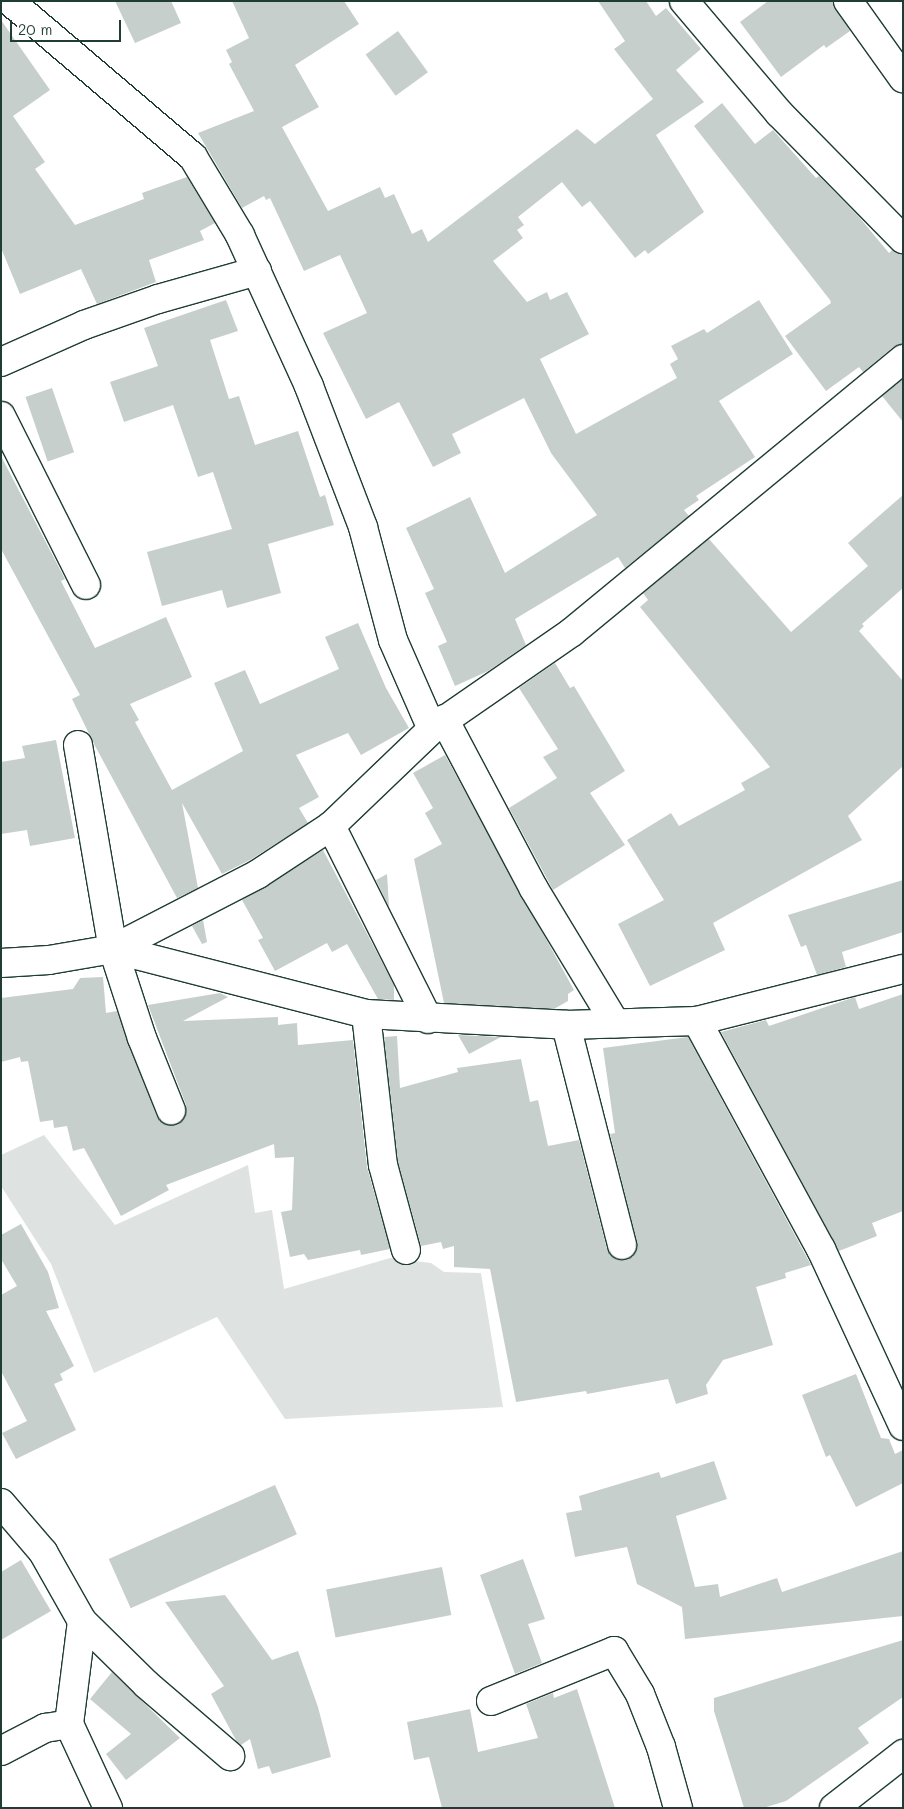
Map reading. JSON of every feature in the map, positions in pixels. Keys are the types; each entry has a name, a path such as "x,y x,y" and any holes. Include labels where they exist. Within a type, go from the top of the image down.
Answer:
{"street":[{"path":"10,1 193,157 257,270 309,386 360,518 393,640 438,724 615,1023"},
{"path":"684,1 779,113 903,239"},
{"path":"848,1 903,78"},
{"path":"1,362 84,326 158,298 257,270"},
{"path":"1,963 48,960 113,948 258,874 331,826 438,724 572,632 903,359"},
{"path":"1,416 86,585"},
{"path":"78,745 113,948 142,1038 171,1110"},
{"path":"331,826 428,1019"},
{"path":"113,948 366,1014 428,1019 566,1025 697,1021 903,969"},
{"path":"366,1014 383,1165 406,1250"},
{"path":"697,1021 821,1249 903,1426"},
{"path":"566,1025 622,1245"},
{"path":"1,1504 43,1552 82,1621 146,1684 230,1756"},
{"path":"82,1621 69,1724 108,1808"},
{"path":"491,1701 614,1651 640,1694 661,1747 678,1808"},
{"path":"1,1751 44,1728 69,1724"},
{"path":"834,1808 903,1754"}],"shaded area":[{"path":"44,1135 115,1225 248,1165 255,1213 272,1210 284,1289 390,1258 431,1263 444,1272 481,1273 503,1407 285,1419 217,1317 94,1373 51,1264 1,1186 1,1155"}],"building":[{"path":"115,1 171,1 181,23 135,43"},
{"path":"232,1 344,1 359,24 295,65 319,107 282,127 328,211 380,187 385,198 394,194 412,234 422,229 428,242 577,129 595,144 653,99 614,49 625,41 598,1 646,1 656,16 666,8 701,49 676,70 704,102 656,135 704,212 648,254 645,250 635,258 590,201 582,207 562,182 518,217 524,225 517,230 523,238 493,261 527,302 547,292 550,300 567,292 589,334 540,359 576,434 677,378 670,364 678,359 671,346 704,329 707,333 759,300 793,354 719,401 755,457 696,496 699,500 684,510 689,516 625,568 618,557 515,619 526,645 488,671 455,686 438,646 447,642 425,593 434,589 406,528 470,497 505,573 597,515 551,453 524,398 452,434 461,453 433,467 399,402 366,419 323,333 367,313 340,255 304,271 270,198 266,200 264,196 242,208 198,133 254,111 229,64 232,62 226,50 249,38"},
{"path":"768,1 833,1 850,31 826,48 824,45 781,77 740,22"},
{"path":"1,20 50,90 13,116 45,162 35,169 75,225 144,199 142,193 187,177 215,223 200,231 204,240 149,260 156,282 97,304 81,269 20,294 1,248"},
{"path":"398,31 428,72 396,96 366,55"},
{"path":"722,103 755,144 773,130 816,178 819,176 859,217 889,253 892,250 903,254 903,344 893,347 863,372 859,367 826,391 785,336 831,303 830,300 694,126"},
{"path":"226,300 238,331 210,340 229,399 239,396 255,445 298,431 320,497 325,495 334,525 268,544 281,593 227,608 222,590 162,606 147,552 232,529 213,472 198,477 173,405 124,422 110,382 158,366 144,328"},
{"path":"903,379 903,422 882,396"},
{"path":"52,388 74,452 48,461 26,397"},
{"path":"1,456 65,579 61,581 95,648 166,617 192,677 130,704 139,720 135,722 172,790 243,751 214,683 245,670 260,704 339,669 325,637 358,623 386,688 409,728 361,755 348,733 296,755 319,797 299,808 308,823 250,860 222,874 182,803 198,888 177,898 94,744 72,699 80,695 1,549"},
{"path":"903,495 903,588 862,624 864,626 859,631 903,681 903,766 848,816 862,840 713,923 725,950 650,986 618,924 664,900 627,840 671,813 679,826 745,790 741,783 770,767 640,607 648,600 643,593 709,539 791,632 868,566 848,543"},
{"path":"555,663 570,688 574,686 625,771 590,793 625,845 553,890 509,808 557,778 543,757 558,749 519,688"},
{"path":"56,740 75,838 30,846 27,830 1,834 1,762 25,758 22,746"},
{"path":"445,755 574,990 568,994 568,1001 554,1009 444,1003 414,859 442,844 425,813 433,808 413,773"},
{"path":"323,850 394,985 394,1000 378,999 347,944 332,952 327,943 275,971 258,940 263,938 242,900"},
{"path":"387,874 389,907 376,880"},
{"path":"903,880 903,932 842,952 846,967 817,975 806,945 801,947 788,915"},
{"path":"203,920 207,942 202,944 192,926"},
{"path":"103,977 106,1013 117,1011 157,1116 168,1125 183,1120 186,1105 148,1005 220,993 228,997 183,1021 278,1017 278,1025 297,1023 298,1045 353,1040 367,1167 390,1249 361,1255 360,1250 308,1260 304,1254 290,1257 281,1212 292,1210 294,1157 275,1158 274,1144 166,1185 169,1190 121,1216 84,1148 73,1151 67,1126 54,1128 53,1120 40,1122 28,1061 21,1062 20,1057 1,1062 1,998 73,989 80,978"},
{"path":"903,994 903,1211 872,1223 877,1236 839,1251 721,1032 766,1020 769,1026 855,997 859,1009"},
{"path":"458,1035 501,1037 469,1054"},
{"path":"397,1036 400,1088 458,1072 457,1068 521,1059 530,1102 538,1100 548,1146 579,1140 607,1249 617,1260 625,1260 633,1256 637,1242 610,1134 615,1133 603,1048 688,1037 811,1265 785,1273 786,1278 756,1287 773,1345 723,1360 706,1385 708,1394 676,1404 668,1379 587,1394 586,1391 516,1402 490,1269 454,1267 454,1246 443,1249 441,1242 421,1246 398,1162 384,1037"},
{"path":"21,1224 48,1272 59,1308 46,1311 74,1366 60,1374 63,1380 54,1384 76,1430 16,1459 2,1433 27,1421 1,1371 1,1295 17,1286 1,1259 1,1235"},
{"path":"856,1374 881,1438 889,1439 895,1454 903,1450 903,1483 856,1507 830,1455 826,1457 802,1395"},
{"path":"714,1461 727,1499 676,1516 695,1587 718,1584 720,1597 777,1578 782,1592 903,1551 903,1616 685,1639 682,1607 637,1584 627,1547 575,1557 566,1513 582,1510 579,1496 659,1472 661,1478"},
{"path":"275,1485 297,1534 131,1608 109,1559"},
{"path":"523,1559 545,1619 528,1624 542,1663 515,1674 480,1575"},
{"path":"21,1560 51,1611 1,1640 1,1572"},
{"path":"442,1567 451,1615 336,1638 326,1590"},
{"path":"225,1595 272,1660 298,1651 318,1707 331,1757 272,1774 269,1766 258,1769 250,1739 241,1745 237,1742 211,1694 224,1686 165,1602"},
{"path":"903,1640 903,1697 858,1728 869,1743 786,1801 763,1808 744,1808 714,1711 714,1698"},
{"path":"112,1672 180,1738 126,1780 106,1754 131,1734 90,1699"},
{"path":"577,1689 615,1808 442,1808 429,1757 414,1760 407,1722 470,1709 478,1752 538,1738 526,1704 553,1693 554,1698"}]}
